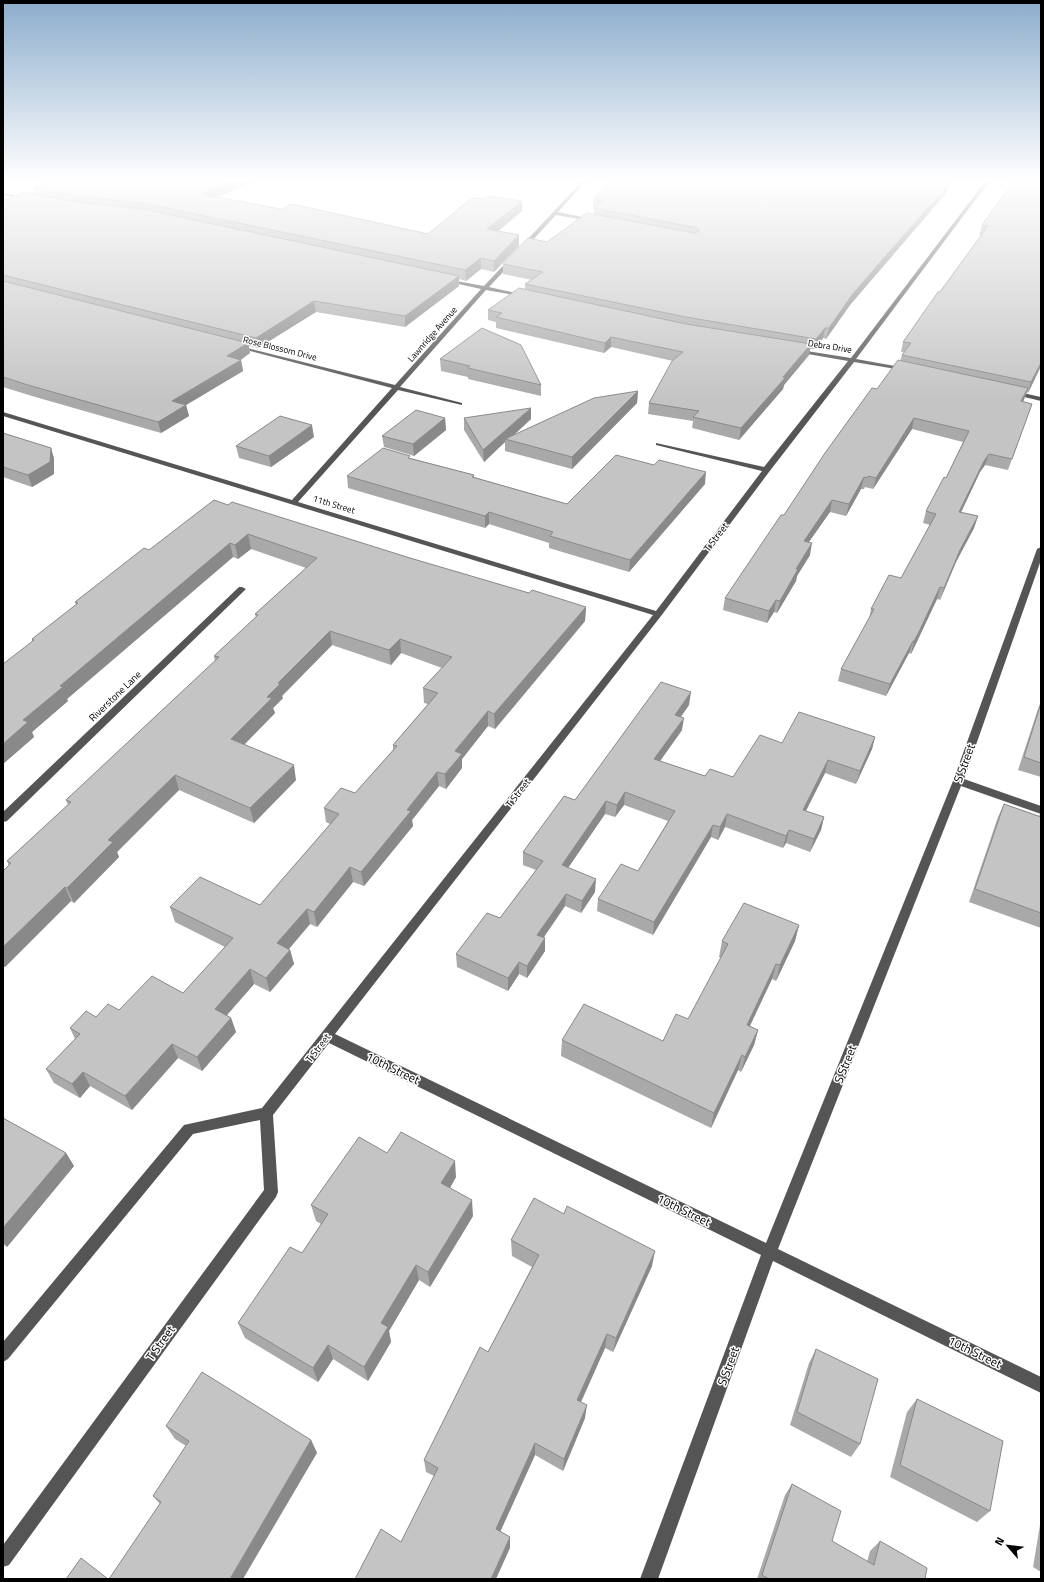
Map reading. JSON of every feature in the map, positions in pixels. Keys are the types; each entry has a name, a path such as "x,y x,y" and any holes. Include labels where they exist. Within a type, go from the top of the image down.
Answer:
{"street":[{"name":"Lawnridge Avenue","path":"294,502 518,253"},
{"name":"T Street","path":"3,1559 271,1192 266,1113 658,614 766,470 853,359 933,253"},
{"path":"440,278 531,298"},
{"name":"Rose Blossom Drive","path":"231,345 460,404"},
{"name":"Debra Drive","path":"792,349 853,359 913,372"},
{"path":"1011,392 1041,398"},
{"name":"11th Street","path":"3,414 658,614"},
{"path":"658,444 766,470"},
{"name":"S Street","path":"649,1579 770,1252 958,781 1041,549"},
{"name":"Riverstone Lane","path":"3,818 242,589"},
{"path":"958,781 1041,810"},
{"name":"10th Street","path":"327,1036 1041,1385"},
{"path":"3,1354 188,1129 266,1113"}],"building":[{"path":"3,253 349,253 459,276 405,316 314,301 256,338 3,275"},
{"path":"382,253 502,253 494,261 481,258 465,270"},
{"path":"514,253 888,253 852,295 829,328 825,328 816,339 686,317 525,284 543,272 503,264"},
{"path":"968,253 1041,253 1041,363 1031,382 902,355 911,343 903,342 938,292 940,292"},
{"path":"3,281 248,343 227,356 241,360 172,401 186,405 158,422 3,377"},
{"path":"519,288 686,324 811,344 783,377 785,378 741,428 693,417 699,411 649,403 672,361 683,352 611,337 605,343 496,317 502,313 488,310"},
{"path":"482,328 521,345 541,385 468,368 470,366 440,359"},
{"path":"898,360 1028,388 1021,401 1032,404 1012,459 989,454 984,461 959,512 978,516 960,550 944,588 940,587 918,634 890,684 841,669 874,609 871,609 889,575 901,578 936,514 926,511 944,477 946,478 969,431 914,418 876,478 868,476 867,478 864,477 849,504 832,500 804,541 812,543 796,569 798,569 780,601 776,600 769,611 725,598 781,515 784,515 825,453 872,388 877,389"},
{"path":"638,391 572,457 505,439 594,398"},
{"path":"531,408 483,450 464,418"},
{"path":"416,410 445,418 413,444 382,436"},
{"path":"280,416 312,425 269,456 236,446"},
{"path":"3,433 51,448 50,462 28,475 3,467"},
{"path":"383,448 410,456 408,458 474,475 472,477 567,504 616,455 654,465 659,460 706,472 630,560 550,536 553,532 489,512 485,516 347,476"},
{"path":"214,500 228,505 232,502 410,558 529,593 532,590 586,607 494,714 488,711 455,751 462,754 445,774 437,772 407,810 411,811 361,872 350,867 314,912 307,909 277,943 290,950 266,978 250,969 215,1009 231,1018 197,1057 172,1044 125,1096 83,1072 72,1084 46,1069 80,1034 70,1028 86,1011 96,1017 108,1004 119,1010 152,976 183,993 233,938 170,907 200,877 260,905 339,814 324,808 341,788 355,793 397,746 393,745 438,693 423,688 452,657 400,639 389,650 330,631 278,683 280,684 267,697 272,698 231,739 294,765 250,808 175,775 108,840 113,842 67,888 65,887 3,947 3,871 11,863 7,861 71,802 66,800 219,657 214,656 258,615 255,614 317,558 248,534 235,545 230,543 60,686 63,687 23,720 28,722 3,744 3,664 78,603 75,602 144,548 149,550"},
{"path":"661,682 691,692 675,715 684,718 654,759 705,776 710,769 733,777 760,735 782,743 799,712 875,737 860,771 828,760 803,810 824,817 814,839 789,830 786,836 727,814 720,827 713,825 654,922 598,899 621,864 638,871 675,811 625,792 617,805 606,801 562,865 596,879 582,901 566,894 537,935 545,938 527,966 519,962 508,978 456,954 487,913 500,918 543,861 523,852 564,796 575,800"},
{"path":"1041,703 1041,763 1024,757"},
{"path":"1004,804 1041,817 1041,913 975,889"},
{"path":"744,903 799,925 780,965 776,964 747,1025 758,1030 745,1057 742,1055 714,1113 562,1040 584,1004 663,1041 676,1014 688,1019 728,944 722,941"},
{"path":"3,1118 66,1153 3,1228"},
{"path":"401,1132 455,1161 441,1183 472,1200 428,1272 416,1265 381,1323 388,1327 364,1367 328,1345 313,1368 238,1323 290,1247 302,1253 328,1214 311,1205 359,1137 387,1153"},
{"path":"534,1198 564,1214 567,1206 655,1251 616,1338 607,1334 577,1400 587,1405 564,1459 535,1443 496,1529 510,1537 491,1579 355,1579 381,1529 401,1542 438,1468 424,1460 480,1347 488,1352 539,1255 511,1240"},
{"path":"816,1349 878,1379 860,1444 797,1412"},
{"path":"202,1372 311,1440 230,1579 109,1579 161,1502 153,1496 189,1441 166,1426"},
{"path":"917,1399 1003,1441 990,1511 900,1465"},
{"path":"792,1484 841,1511 832,1541 874,1565 880,1541 927,1568 925,1579 769,1579 762,1575"},
{"path":"81,1558 108,1579 66,1579"}]}
